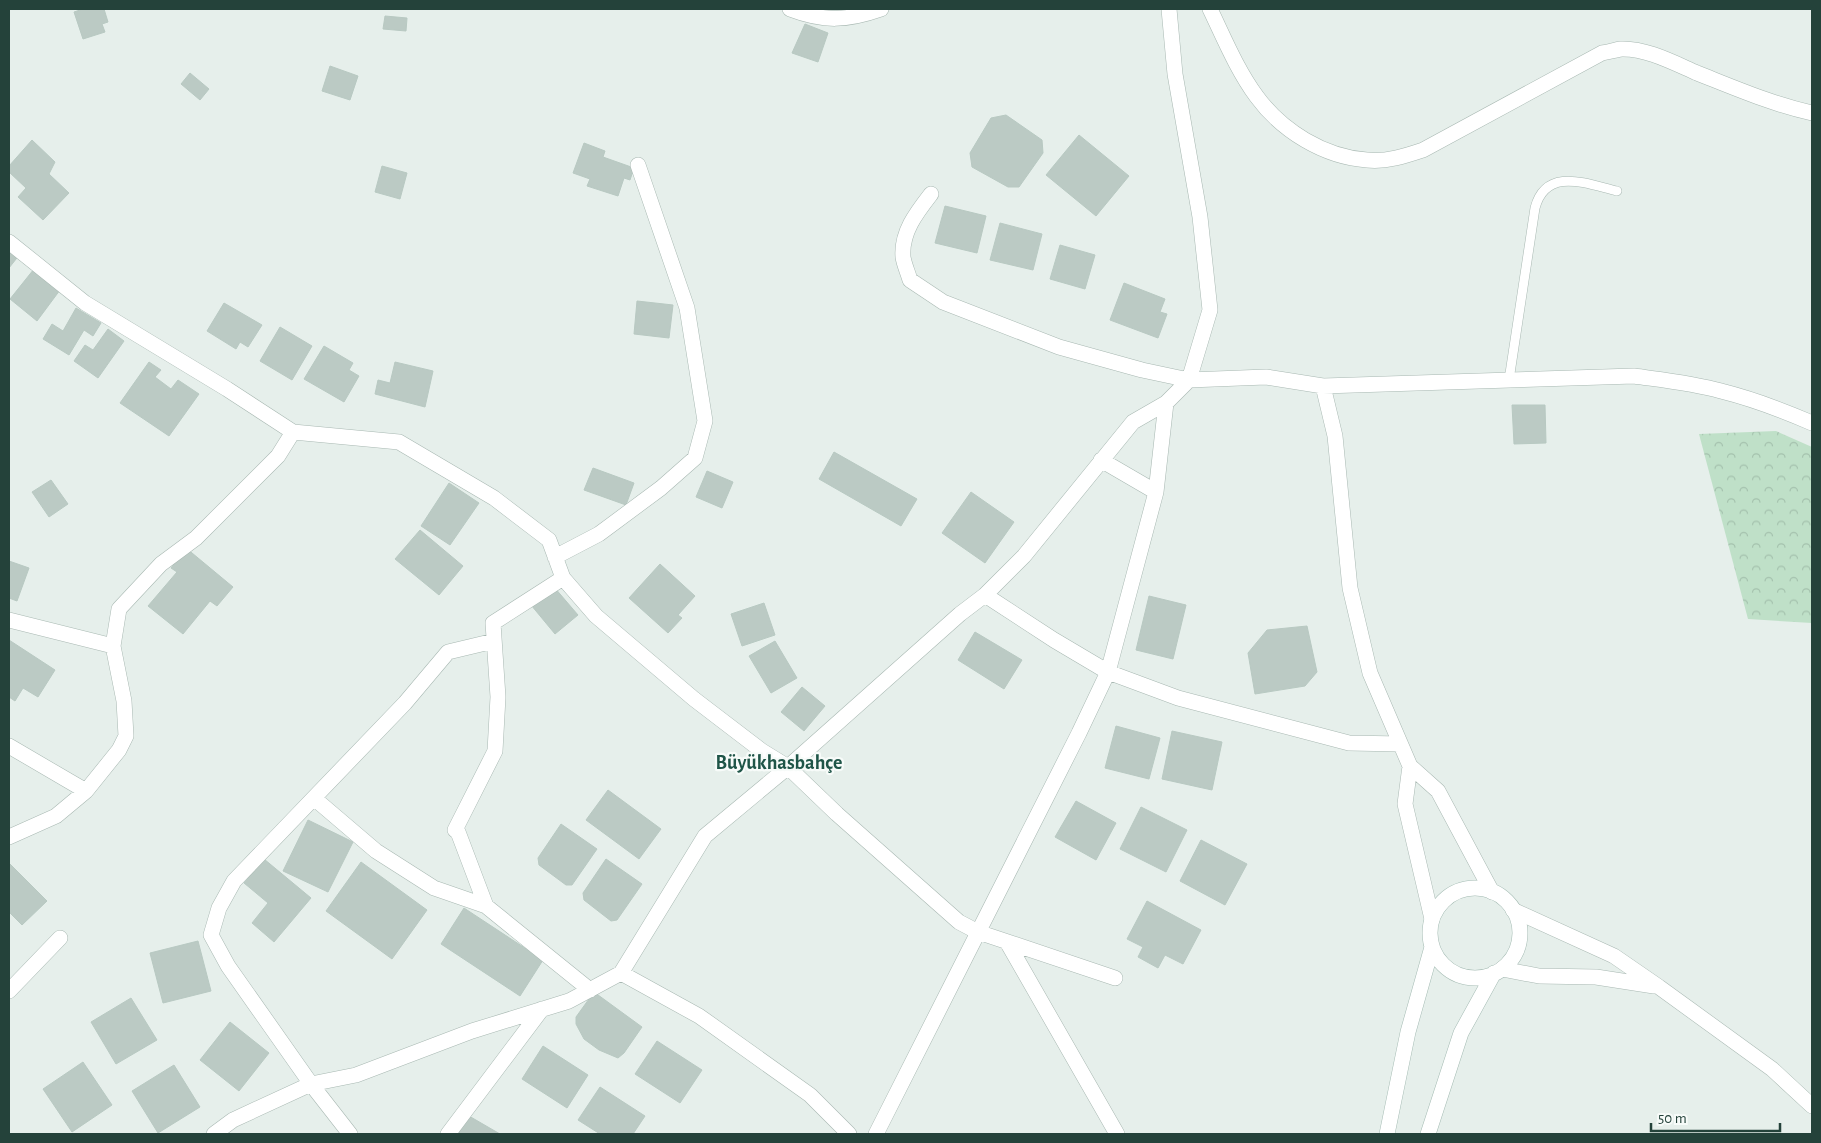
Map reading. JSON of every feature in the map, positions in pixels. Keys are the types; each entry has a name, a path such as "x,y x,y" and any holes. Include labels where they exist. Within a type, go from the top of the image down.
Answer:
{"street":[{"path":"790,9 830,20 863,16 881,9"},
{"path":"830,20 843,9"},
{"path":"214,1134 233,1120 311,1084 356,1075 472,1031 569,1001 621,973 705,836 788,767 960,614 985,595 1024,556 1133,422 1166,403 1189,380 1210,310 1200,217 1175,74 1169,9"},
{"path":"1210,9 1244,76 1258,98 1274,116 1294,132 1315,145 1343,156 1368,160 1395,159 1423,150 1602,54 1621,49 1657,57 1751,94 1812,113"},
{"path":"555,557 599,534 662,488 695,458 705,421 687,308 638,165"},
{"path":"931,194 918,210 906,231 903,257 910,280 943,302 1059,347 1142,370 1189,380 1266,377 1323,386 1634,376 1720,390 1760,402 1812,423"},
{"path":"9,242 85,303 294,432 398,442 494,498 549,540 563,578 596,616 694,699 788,767 837,814 959,922 978,932 1115,978"},
{"path":"1323,386 1335,436 1350,588 1370,673 1410,766 1438,791 1492,892"},
{"path":"876,1134 1108,672 1156,492 1166,403"},
{"path":"9,837 56,816 86,791 119,750 126,736 124,701 113,646 119,609 161,564 196,538 243,492 278,456 294,432"},
{"path":"1101,460 1156,492"},
{"path":"486,906 458,832 455,830 495,751 498,697 493,623 563,578"},
{"path":"985,595 1054,640 1108,672 1178,698 1349,743 1400,744"},
{"path":"9,620 113,646"},
{"path":"350,1134 311,1084 228,966 211,935 218,908 234,881 406,703 448,652 494,641"},
{"path":"9,746 86,791"},
{"path":"1410,766 1405,804 1432,919 1430,938 1432,947 1442,963 1457,974 1476,978 1498,971 1539,976 1596,977 1659,987"},
{"path":"315,799 376,850 434,888 486,906 590,990"},
{"path":"1428,1134 1461,1033 1498,971 1514,955 1519,937 1517,918 1507,902 1492,892 1474,888 1456,892 1441,903 1432,919"},
{"path":"1513,910 1614,956 1772,1069 1812,1106"},
{"path":"9,991 60,938"},
{"path":"1007,942 1117,1134"},
{"path":"1387,1134 1408,1032 1432,947"},
{"path":"621,973 706,1022 810,1095 849,1134"},
{"path":"448,1134 542,1010"}],"lane":[{"path":"1509,380 1535,208 1540,195 1550,185 1563,180 1617,191"}],"green space":[{"path":"1776,431 1812,447 1812,623 1748,619 1699,434"}],"building":[{"path":"83,9 104,9 108,22 102,24 105,32 83,39 74,12"},
{"path":"385,16 407,18 406,31 383,29"},
{"path":"805,24 828,33 818,62 792,53"},
{"path":"330,66 358,76 350,100 322,91"},
{"path":"190,73 209,89 200,100 181,84"},
{"path":"1006,115 1042,140 1043,153 1019,187 1008,187 972,167 970,153 991,118"},
{"path":"1079,135 1129,176 1096,216 1046,175"},
{"path":"32,140 55,162 49,174 69,193 43,220 18,197 26,188 9,172 9,166"},
{"path":"584,143 605,151 603,157 634,168 630,180 624,178 618,196 587,186 590,179 573,173"},
{"path":"382,166 407,173 400,199 375,192"},
{"path":"945,206 986,216 977,253 935,243"},
{"path":"1000,223 1042,234 1033,270 990,260"},
{"path":"9,245 20,254 9,268"},
{"path":"1060,245 1095,255 1085,289 1050,279"},
{"path":"34,269 60,290 37,321 10,299"},
{"path":"1124,283 1165,299 1160,312 1167,314 1158,338 1110,320"},
{"path":"637,301 673,305 669,338 634,334"},
{"path":"224,303 262,325 248,347 240,342 236,349 207,331"},
{"path":"76,308 101,323 93,336 84,330 69,355 43,339 52,324 63,331"},
{"path":"280,327 312,346 292,380 260,361"},
{"path":"108,329 124,341 98,378 74,361 85,345 93,350"},
{"path":"324,346 353,363 349,370 359,376 344,402 304,379"},
{"path":"149,362 161,370 155,377 171,389 178,380 199,394 169,436 120,403"},
{"path":"395,362 433,371 425,407 375,394 378,380 390,383"},
{"path":"1512,405 1545,405 1546,443 1514,444"},
{"path":"834,452 917,499 901,526 819,479"},
{"path":"593,468 634,483 626,505 584,490"},
{"path":"707,471 733,482 722,508 696,497"},
{"path":"51,480 68,504 49,517 32,492"},
{"path":"449,483 479,503 450,545 421,526"},
{"path":"971,492 1014,522 985,563 942,533"},
{"path":"420,530 463,566 439,595 395,559"},
{"path":"186,548 233,587 217,606 210,601 183,634 148,606 177,572 171,568"},
{"path":"9,561 29,568 17,601 9,598"},
{"path":"660,564 695,596 678,615 682,618 668,633 629,598"},
{"path":"554,587 578,615 555,634 531,605"},
{"path":"1149,596 1186,605 1173,659 1136,650"},
{"path":"764,603 775,635 742,646 731,614"},
{"path":"1307,626 1317,672 1305,686 1255,694 1248,653 1267,630"},
{"path":"975,632 1022,660 1004,689 958,660"},
{"path":"9,640 55,670 38,697 23,688 15,701 9,697"},
{"path":"775,641 797,678 771,693 749,656"},
{"path":"802,687 825,706 804,731 781,712"},
{"path":"1116,726 1160,738 1149,779 1105,768"},
{"path":"1172,731 1222,742 1212,790 1162,779"},
{"path":"608,790 661,829 639,859 586,820"},
{"path":"1076,801 1116,823 1096,860 1055,837"},
{"path":"1141,807 1187,830 1166,872 1120,849"},
{"path":"308,820 353,842 328,892 283,871"},
{"path":"561,824 597,849 572,885 566,885 539,865 538,858"},
{"path":"1201,840 1247,864 1225,905 1180,881"},
{"path":"264,859 311,898 274,942 252,923 268,903 244,883"},
{"path":"606,859 642,884 617,920 611,921 584,900 583,893"},
{"path":"361,862 427,910 392,959 326,911"},
{"path":"9,863 47,901 22,925 9,912"},
{"path":"1147,901 1201,930 1183,964 1165,955 1158,968 1138,957 1143,947 1127,939"},
{"path":"464,908 543,960 520,996 441,944"},
{"path":"198,941 211,991 163,1003 150,953"},
{"path":"594,992 642,1027 624,1053 618,1058 599,1050 584,1039 576,1024 576,1017"},
{"path":"131,998 157,1040 116,1064 91,1022"},
{"path":"230,1022 269,1053 239,1091 200,1060"},
{"path":"657,1041 702,1070 680,1103 635,1074"},
{"path":"543,1046 588,1075 567,1108 522,1079"},
{"path":"83,1062 112,1105 72,1132 43,1089"},
{"path":"174,1065 200,1107 158,1133 132,1091"},
{"path":"600,1087 645,1116 633,1134 600,1134 578,1120"},
{"path":"469,1116 500,1134 458,1134"}],"district":[{"name":"Büyükhasbahçe","path":"779,762"}]}
